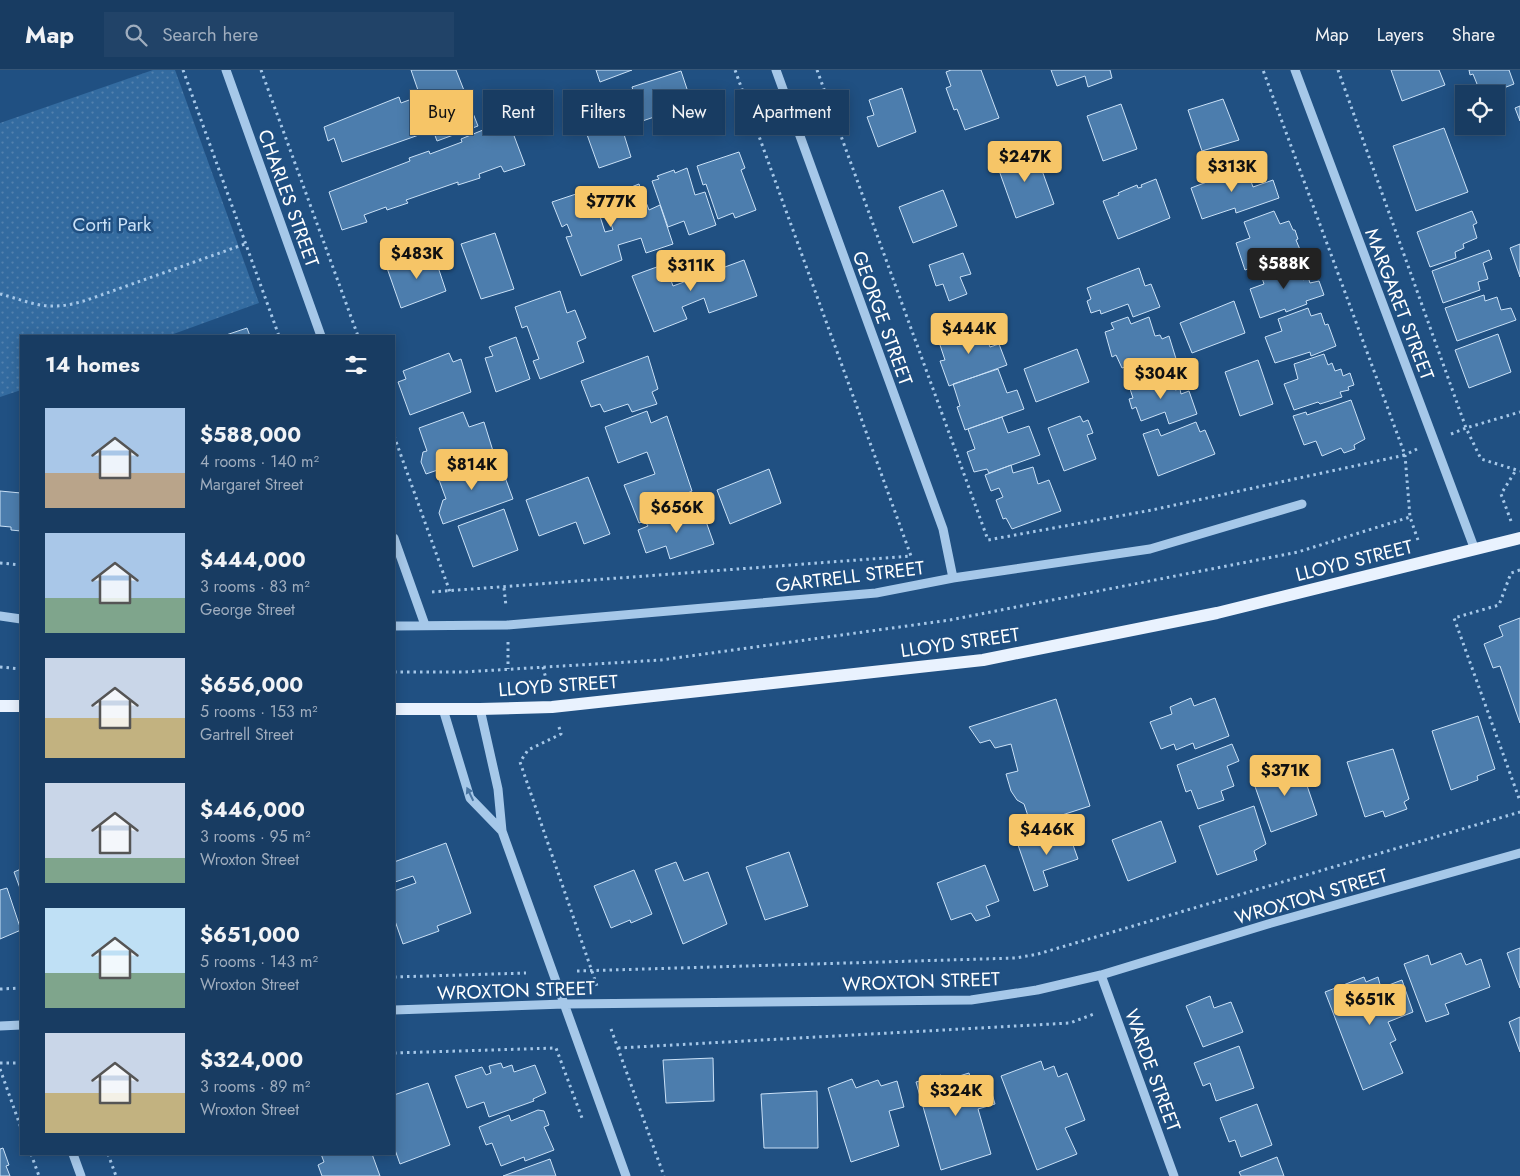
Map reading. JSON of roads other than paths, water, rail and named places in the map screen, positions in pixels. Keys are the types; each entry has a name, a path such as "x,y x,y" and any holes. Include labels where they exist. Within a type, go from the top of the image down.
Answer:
{"main road":[{"name":"LLOYD STREET","path":"395,708 480,709 552,707 983,660 1217,613 1519,538"},
{"path":"0,706 20,706"}],"street":[{"name":"CHARLES STREET","path":"226,70 321,335"},
{"name":"GEORGE STREET","path":"776,70 942,529 953,578"},
{"name":"MARGARET STREET","path":"1295,70 1475,550"},
{"name":"GARTRELL STREET","path":"395,626 507,625 876,593 953,578 1150,548 1302,504"},
{"path":"395,541 425,625"},
{"path":"0,616 20,619"},
{"path":"442,709 470,798 502,830"},
{"path":"480,709 498,790 502,830 626,1176"},
{"name":"WROXTON STREET","path":"395,1010 603,1003 971,1000 1036,990 1101,975 1268,924 1520,853"},
{"name":"WARDE STREET","path":"1101,975 1174,1176"},
{"path":"0,1026 20,1025"},
{"path":"73,1155 81,1176"}],"park label":[{"name":"Corti Park","path":"112,224"}]}
